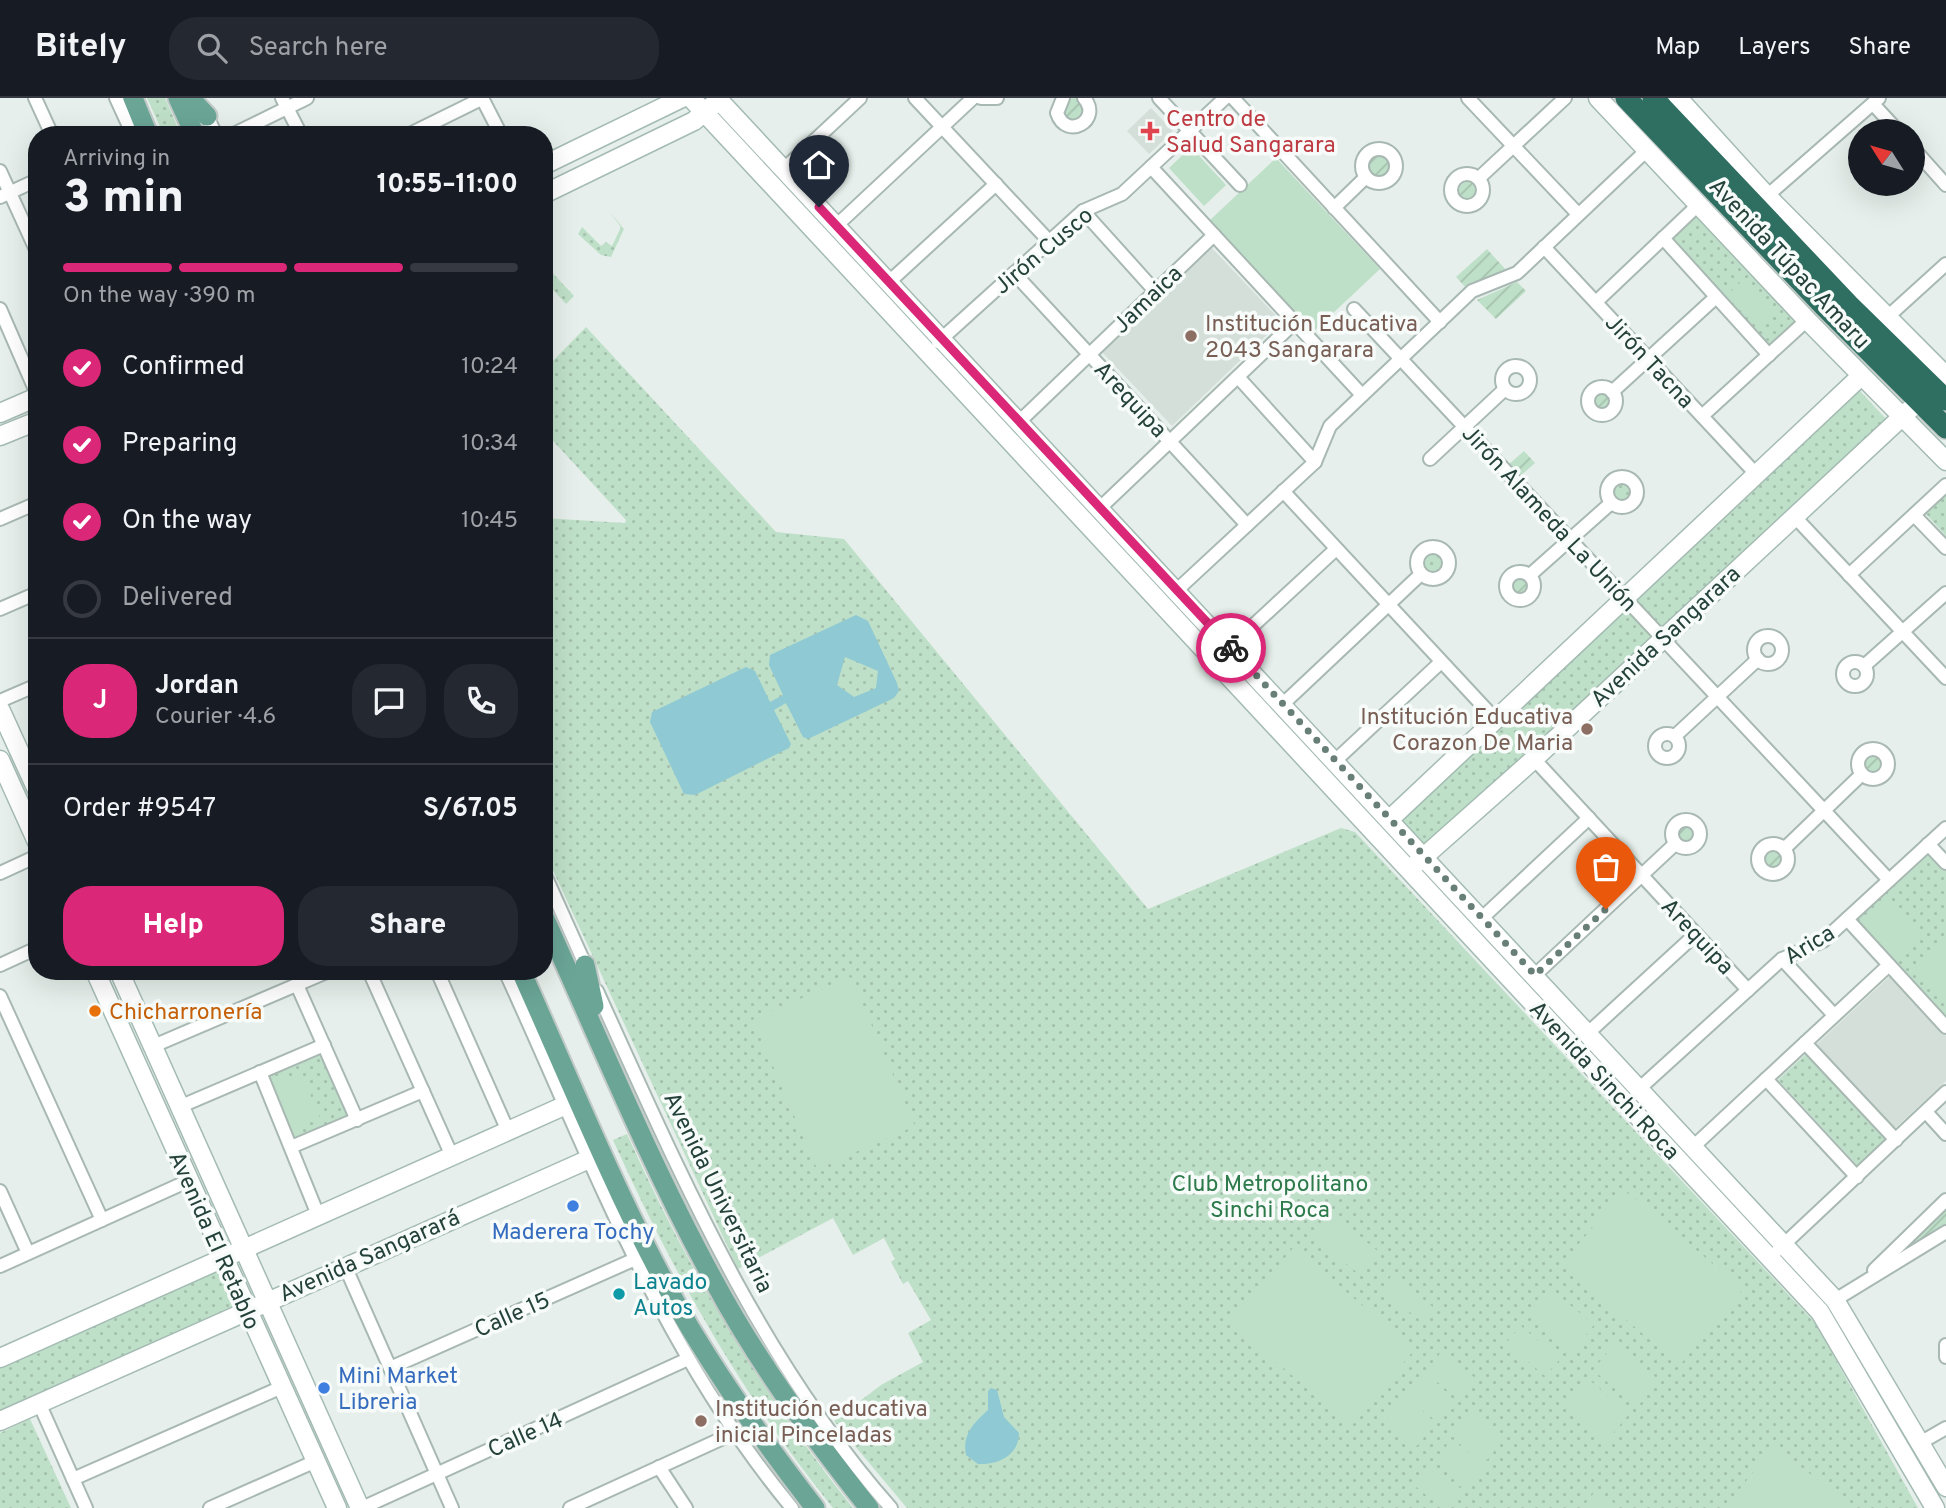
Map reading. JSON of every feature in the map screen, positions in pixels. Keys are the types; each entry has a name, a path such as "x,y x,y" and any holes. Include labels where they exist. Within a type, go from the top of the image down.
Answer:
{"highway":[{"name":"Avenida Túpac Amaru","path":"1626,98 1823,305 1946,428"},
{"name":"Avenida Túpac Amaru","path":"1653,98 1881,323 1946,400"}],"main road":[{"path":"133,98 139,126"},
{"path":"133,98 144,126"},
{"path":"178,98 191,126"},
{"path":"190,98 207,116"},
{"path":"553,161 682,98"},
{"name":"Avenida Sinchi Roca","path":"691,98 1820,1312 1935,1508"},
{"name":"Avenida Túpac Amaru","path":"1598,98 1807,320 1946,461"},
{"name":"Avenida Túpac Amaru","path":"1678,98 1881,323 1946,376"},
{"path":"553,189 705,113 719,99"},
{"name":"Avenida Sinchi Roca","path":"719,99 1835,1300 1946,1487"},
{"path":"1390,819 1624,596 1861,376"},
{"path":"0,413 28,400"},
{"name":"Avenida Sangarara","path":"1409,870 1534,759 1919,401"},
{"path":"0,436 28,425"},
{"path":"0,709 28,770"},
{"path":"0,760 28,822"},
{"path":"1350,806 1364,791"},
{"name":"Avenida Universitaria","path":"553,937 666,1189 714,1283 784,1397 869,1508"},
{"path":"585,965 600,1024 601,1044"},
{"name":"Avenida El Retablo","path":"99,980 208,1227 337,1508"},
{"name":"Avenida El Retablo","path":"125,980 151,1047 361,1508"},
{"path":"526,980 621,1194 662,1278 727,1387 815,1508"},
{"path":"0,1358 566,1105"},
{"name":"Avenida Sangarará","path":"0,1421 587,1160"},
{"path":"192,1272 207,1248 208,1227"}],"street":[{"path":"35,98 48,126"},
{"path":"116,98 129,126"},
{"path":"199,98 212,126"},
{"path":"247,126 285,103 307,98"},
{"path":"426,126 482,98 496,126"},
{"path":"784,169 860,98"},
{"path":"915,98 1049,241"},
{"path":"836,226 973,98"},
{"path":"981,98 997,98"},
{"path":"1063,98 1057,113 1062,122 1072,127 1082,125 1089,118 1090,107 1084,98"},
{"path":"1159,98 1240,185"},
{"name":"Jirón Cusco","path":"927,352 1083,211 1122,194 1225,98"},
{"path":"1233,98 1440,322"},
{"path":"1468,98 1578,214"},
{"path":"1479,178 1565,98"},
{"path":"1767,196 1876,101 1889,119"},
{"path":"285,103 296,126"},
{"path":"1177,590 1315,462 1330,426 1472,291 1517,273 1647,150"},
{"path":"1925,161 1946,185"},
{"path":"1150,167 1362,395"},
{"path":"0,171 5,195 28,237"},
{"path":"1334,208 1366,177"},
{"path":"5,195 28,184"},
{"path":"889,282 996,184"},
{"path":"1596,302 1698,205"},
{"path":"1083,211 1156,291"},
{"name":"Jamaica","path":"1019,422 1214,235"},
{"path":"1663,238 1769,355"},
{"name":"Jirón Tacna","path":"1544,247 1756,474"},
{"path":"1881,323 1946,264"},
{"name":"Arequipa","path":"1014,273 1247,525"},
{"path":"1612,392 1716,297"},
{"path":"0,309 28,375"},
{"name":"Jirón Alameda La Unión","path":"1354,309 1889,880"},
{"path":"1702,416 1807,320"},
{"path":"1100,509 1295,323"},
{"path":"1238,377 1315,462"},
{"path":"1430,459 1505,389"},
{"path":"1849,575 1946,485"},
{"path":"1283,491 1496,720"},
{"path":"1530,575 1611,503"},
{"path":"0,519 28,506"},
{"path":"1914,515 1946,548"},
{"path":"1794,516 1946,678"},
{"path":"1230,647 1336,549"},
{"path":"1283,704 1421,574"},
{"path":"1864,666 1946,593"},
{"path":"0,609 28,597"},
{"path":"1675,736 1758,659"},
{"path":"1336,760 1441,662"},
{"path":"0,701 28,689"},
{"name":"Arequipa","path":"1534,759 1748,990"},
{"path":"1784,849 1862,774"},
{"path":"1482,918 1589,818"},
{"name":"Arica","path":"1640,1088 1782,959 1823,941 1946,828"},
{"path":"1535,975 1675,844"},
{"path":"1928,844 1946,863"},
{"path":"0,873 28,860"},
{"name":"Avenida Universitaria","path":"553,893 678,1171 729,1274 771,1346 826,1427 891,1508"},
{"path":"1847,919 1946,1027"},
{"path":"1588,1033 1696,934"},
{"path":"0,965 28,952"},
{"path":"1782,959 1834,1016"},
{"path":"1694,1146 1889,965"},
{"path":"151,1047 308,980"},
{"path":"373,980 452,1156"},
{"path":"441,980 508,1131"},
{"path":"509,980 633,1260 688,1359 734,1433 792,1508"},
{"path":"297,985 356,1119"},
{"path":"0,996 102,1220"},
{"path":"1805,1043 1896,1140"},
{"path":"179,1107 324,1045"},
{"path":"260,1072 318,1215"},
{"path":"1766,1079 1857,1177"},
{"path":"290,1147 423,1091"},
{"path":"1769,1257 1946,1092"},
{"path":"1926,1112 1946,1134"},
{"path":"0,1266 188,1181"},
{"path":"0,1191 28,1253"},
{"path":"1856,1287 1946,1200"},
{"path":"1835,1300 1946,1232"},
{"name":"Calle 15","path":"390,1368 633,1260"},
{"path":"345,1266 452,1508"},
{"path":"1946,1345 1946,1357"},
{"name":"Calle 14","path":"361,1508 688,1359"},
{"path":"73,1479 282,1387"},
{"path":"39,1404 86,1508"},
{"path":"1920,1443 1946,1429"},
{"path":"570,1508 734,1433"},
{"path":"211,1508 316,1461"},
{"path":"659,1467 686,1508"}],"shaded area":[{"name":"Centro de Salud Sangarara","path":"1151,108 1173,131 1149,154 1127,131"},
{"name":"Institución Educativa 2043 Sangarara","path":"1211,247 1281,321 1172,426 1101,351"},
{"path":"1890,976 1946,1036 1946,1081 1894,1129 1816,1045"}],"green space":[{"path":"147,98 165,98 177,126 160,126"},
{"path":"1074,98 1082,102 1086,110 1082,118 1074,122 1066,118 1062,110 1066,102"},
{"path":"1191,147 1226,185 1204,206 1169,168"},
{"path":"1379,153 1390,160 1391,165 1384,176 1379,177 1368,170 1367,165 1374,154"},
{"path":"1276,158 1380,269 1313,332 1209,221"},
{"path":"1468,177 1477,180 1480,189 1477,198 1468,201 1459,198 1456,189 1459,180"},
{"path":"609,211 624,229 611,257 601,255 578,234 582,227 601,246 606,242 612,246 621,227"},
{"path":"1699,213 1797,320 1769,346 1671,239"},
{"path":"1487,249 1507,271 1467,289 1456,277"},
{"path":"553,274 574,296 566,304 553,290"},
{"path":"1745,278 1774,310 1757,326 1728,294"},
{"path":"1517,282 1526,291 1496,319 1477,300"},
{"name":"Club Metropolitano Sinchi Roca","path":"586,327 776,532 844,539 1148,909 1341,828 1355,832 1816,1324 1918,1508 907,1508 834,1421 881,1385 923,1362 908,1333 931,1320 908,1281 903,1284 891,1262 895,1259 884,1238 853,1255 833,1218 738,1269 553,870 553,519 625,523 626,520 553,441 553,361"},
{"path":"1601,390 1609,393 1612,401 1609,409 1601,412 1593,409 1590,401 1593,393"},
{"path":"1859,390 1888,421 1426,847 1397,816"},
{"path":"1524,451 1535,463 1518,478 1507,466"},
{"path":"1618,481 1626,481 1633,488 1633,496 1626,503 1618,503 1611,496 1611,488"},
{"path":"1946,494 1946,536 1925,513"},
{"path":"1433,550 1442,554 1446,563 1442,572 1433,576 1424,572 1420,563 1424,554"},
{"path":"1516,576 1524,576 1530,586 1524,596 1516,596 1510,590 1510,582"},
{"path":"1873,753 1880,756 1883,763 1880,770 1873,773 1866,770 1863,763 1866,756"},
{"path":"1686,823 1694,826 1697,834 1694,842 1686,845 1678,842 1675,834 1678,826"},
{"path":"1773,848 1781,851 1784,859 1781,867 1773,870 1765,867 1762,859 1765,851"},
{"path":"1929,852 1946,870 1946,1020 1853,921"},
{"path":"1886,897 1922,936 1895,960 1859,921"},
{"path":"1946,936 1946,1006 1911,969"},
{"path":"851,977 915,1126 817,1169 753,1019"},
{"path":"323,1052 350,1116 293,1140 266,1075"},
{"path":"1806,1054 1886,1140 1858,1166 1778,1080"},
{"path":"301,1072 320,1118 291,1130 273,1084"},
{"path":"627,1134 675,1233 728,1328 787,1420 853,1508 833,1508 769,1421 711,1331 659,1237 613,1140"},
{"path":"1624,1190 1743,1289 1680,1365 1561,1265"},
{"path":"1946,1209 1946,1228 1911,1249 1908,1246"},
{"path":"1332,1214 1379,1252 1360,1275 1314,1237"},
{"path":"1293,1248 1415,1349 1352,1425 1230,1324"},
{"path":"220,1266 239,1306 0,1411 0,1366"},
{"path":"1392,1275 1433,1307 1421,1321 1381,1290"},
{"path":"1550,1288 1594,1325 1572,1351 1528,1315"},
{"path":"1521,1326 1560,1359 1545,1376 1506,1343"},
{"path":"1615,1343 1659,1380 1637,1407 1593,1370"},
{"path":"1442,1351 1474,1377 1457,1398 1425,1372"},
{"path":"1421,1375 1454,1401 1437,1422 1405,1396"},
{"path":"1586,1377 1629,1414 1607,1441 1563,1404"},
{"path":"1402,1400 1434,1425 1417,1446 1385,1421"},
{"path":"1472,1414 1504,1439 1487,1460 1455,1434"},
{"path":"30,1419 71,1508 0,1508 0,1433"},
{"path":"1452,1439 1484,1465 1468,1486 1435,1460"},
{"path":"1774,1446 1854,1508 1731,1508 1727,1505"},
{"path":"1431,1465 1464,1491 1450,1508 1442,1508 1415,1486"},
{"path":"1597,1489 1620,1508 1582,1508"}],"water":[{"path":"856,615 868,621 899,691 894,698 808,739 803,737 786,703 774,710 791,744 789,748 695,795 684,794 650,722 652,712 746,667 755,671 770,702 783,695 769,665 770,655","holes":["845,657 878,671 876,688 854,697 837,685"]},
{"path":"991,1388 997,1390 1004,1417 1019,1433 1018,1441 1006,1457 993,1463 978,1464 966,1455 966,1441 974,1424 988,1410 988,1391"}],"way so far":[{"path":"1231,648 1535,975 1606,909"}],"place":[{"name":"Centro de Salud Sangarara","path":"1150,131"},
{"name":"Institución Educativa 2043 Sangarara","path":"1191,336"},
{"name":"Institución Educativa Corazon De Maria","path":"1587,729"},
{"name":"Chicharronería","path":"95,1011"},
{"name":"Maderera Tochy","path":"573,1206"},
{"name":"Lavado Autos","path":"619,1294"},
{"name":"Mini Market Libreria","path":"324,1388"},
{"name":"Institución educativa inicial Pinceladas","path":"701,1421"}],"route":[{"path":"819,207 1231,648"}]}
